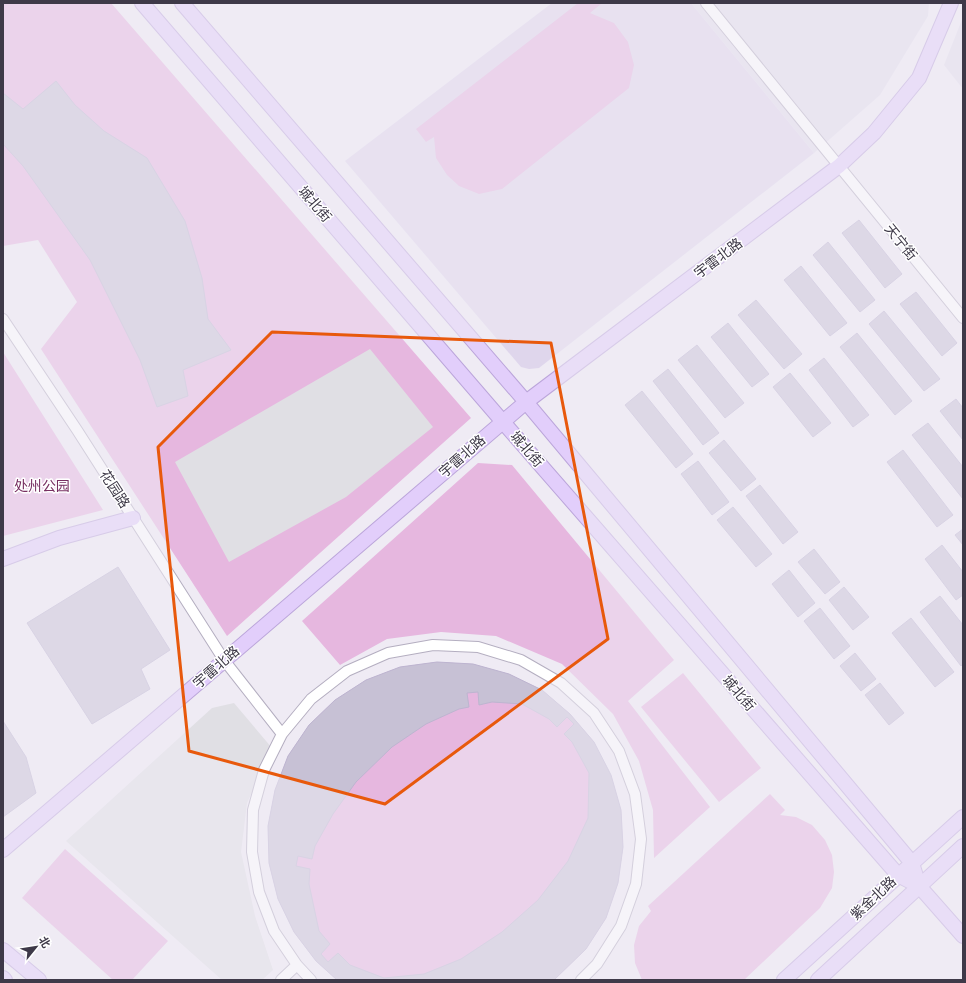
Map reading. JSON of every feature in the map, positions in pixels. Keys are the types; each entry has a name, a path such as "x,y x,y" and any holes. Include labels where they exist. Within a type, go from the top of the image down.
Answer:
{"main road":[{"name":"城北街","path":"142,3 503,422 898,875 919,886 963,936"},
{"name":"城北街","path":"182,3 526,402 912,864 919,886"},
{"name":"宇雷北路","path":"3,850 526,402 839,166 874,133 919,78 951,3"},
{"path":"3,559 59,538 133,518"},
{"name":"紫金北路","path":"784,980 963,817"},
{"name":"紫金北路","path":"818,980 963,846"},
{"path":"3,950 38,980"}],"street":[{"name":"天宁街","path":"706,3 963,318"},
{"name":"花园路","path":"3,319 224,660 282,734"},
{"path":"311,980 297,965 274,931 259,892 252,852 253,810 264,770 282,734 311,699 347,671 388,653 433,645 478,647 521,660 561,682 594,713 619,751 635,794 641,839 636,884 621,926 597,964 581,980"},
{"path":"281,980 297,965"}],"highlighted area":[{"path":"272,332 551,343 608,639 385,804 189,751 158,447"}],"shaded area":[{"path":"552,3 691,3 814,153 539,368 529,369 521,367 345,161"},
{"path":"691,3 929,3 928,16 880,95 814,153"},
{"path":"963,17 963,89 944,65"},
{"path":"370,349 433,427 346,497 229,562 175,462"},
{"path":"234,703 272,748 247,803 241,852 255,916 273,970 262,980 222,980 66,841 212,708"}],"green space":[{"path":"3,3 111,3 471,418 227,636 41,349 77,302 38,240 3,246"},
{"path":"578,3 600,3 601,4 590,13 614,23 628,42 634,65 629,88 502,189 479,194 459,186 447,175 436,158 434,137 426,142 416,129"},
{"name":"处州公园","path":"3,352 103,510 3,536"},
{"path":"478,463 512,465 674,660 628,701 710,807 654,858 653,810 639,761 613,714 562,664 496,636 441,632 387,639 340,665 302,621"},
{"path":"437,662 473,664 509,674 542,690 570,714 594,742 621,810 623,847 618,883 606,918 586,949 554,980 337,980 316,961 294,932 278,899 269,863 268,826 275,790 288,756 309,725 335,700 366,680 400,667"},
{"path":"683,673 761,768 719,802 641,707"},
{"path":"770,794 785,810 780,815 796,817 812,825 825,840 832,855 834,872 832,888 820,908 744,980 642,980 635,963 634,945 639,926 651,911 648,906"},
{"path":"65,849 168,941 132,980 113,980 22,898"}],"building":[{"path":"56,81 75,105 104,131 147,158 185,221 202,278 208,319 231,350 183,370 188,396 157,407 140,360 90,260 23,166 3,144 3,93 23,109"},
{"path":"859,220 902,274 885,288 842,233"},
{"path":"828,242 875,300 860,312 813,255"},
{"path":"801,266 847,323 830,336 784,280"},
{"path":"916,292 957,343 942,356 900,304"},
{"path":"756,300 802,354 784,369 738,315"},
{"path":"884,311 940,379 924,391 869,324"},
{"path":"728,323 769,374 752,387 711,337"},
{"path":"857,333 912,401 895,415 840,347"},
{"path":"697,345 744,403 725,418 678,360"},
{"path":"824,358 869,415 853,427 809,370"},
{"path":"668,369 719,433 703,445 653,381"},
{"path":"790,373 831,423 813,437 773,387"},
{"path":"642,391 693,454 676,468 625,405"},
{"path":"956,399 963,408 963,440 940,411"},
{"path":"928,423 963,467 963,499 912,435"},
{"path":"724,440 756,479 741,491 709,453"},
{"path":"903,450 953,515 937,527 887,462"},
{"path":"698,461 729,502 712,515 681,474"},
{"path":"760,485 798,532 783,544 746,496"},
{"path":"733,507 772,554 756,567 717,520"},
{"path":"963,529 963,545 955,535"},
{"path":"942,545 963,572 963,595 956,600 925,559"},
{"path":"814,549 840,582 825,594 798,562"},
{"path":"118,567 170,650 141,669 150,689 92,724 27,623"},
{"path":"789,570 815,603 798,617 772,584"},
{"path":"844,587 869,617 853,630 829,600"},
{"path":"940,596 963,625 963,664 961,666 920,612"},
{"path":"820,608 850,646 834,659 804,621"},
{"path":"911,618 954,672 935,687 892,633"},
{"path":"855,653 876,679 861,691 840,666"},
{"path":"437,662 473,664 509,674 542,690 570,714 594,742 611,775 621,810 623,847 618,883 606,918 586,949 554,980 337,980 316,961 294,932 278,899 269,863 268,826 275,790 288,756 309,725 335,700 366,680 400,667","holes":["478,692 479,705 492,702 522,704 549,719 557,727 567,717 574,724 564,734 572,742 589,773 588,818 568,861 538,900 502,932 461,959 424,974 384,978 350,965 338,953 328,962 321,954 330,944 319,931 309,884 310,869 296,866 298,856 312,859 315,846 333,814 356,782 392,747 426,724 459,709 469,707 467,693"]},
{"path":"880,683 904,713 889,725 865,695"},
{"path":"3,721 26,757 36,793 3,817"}]}
